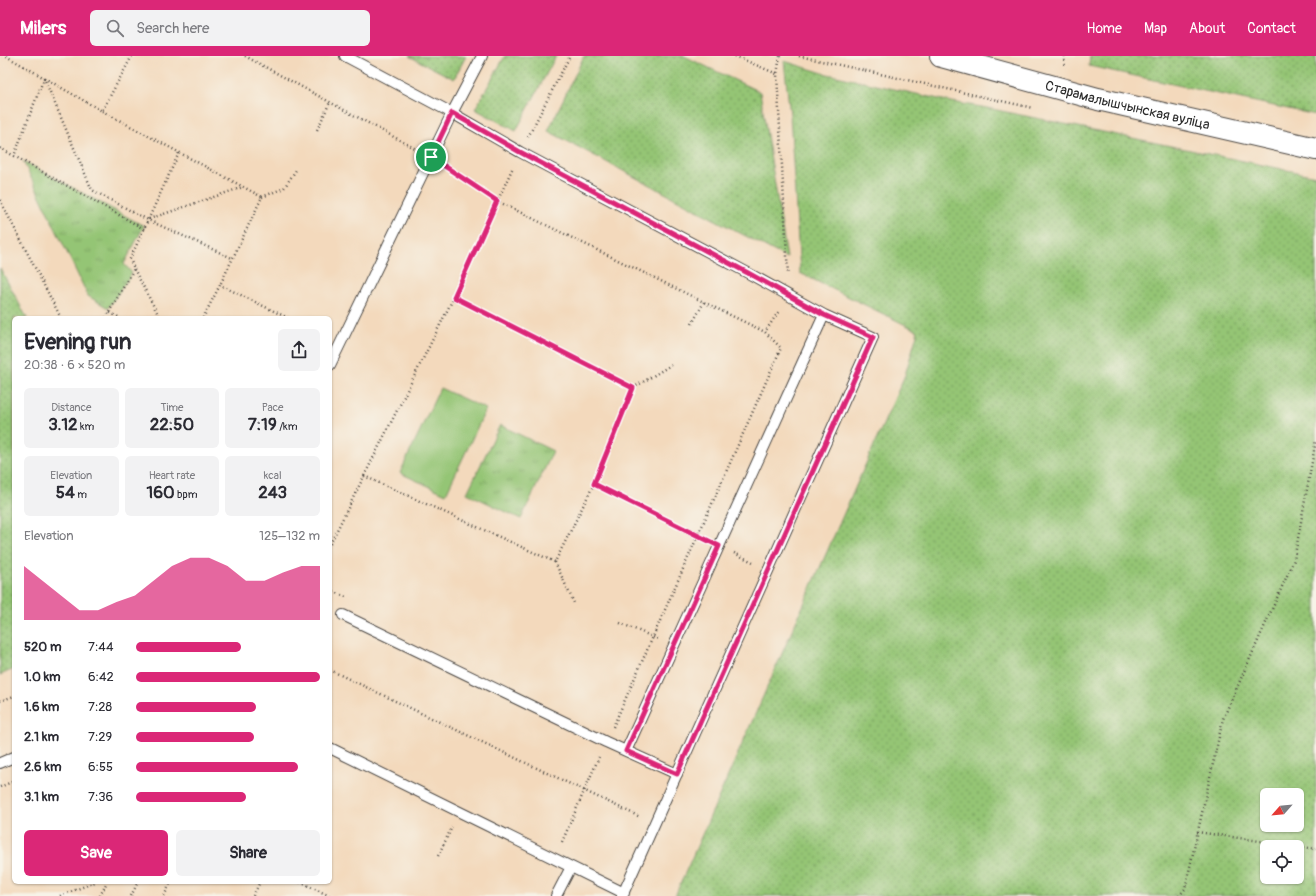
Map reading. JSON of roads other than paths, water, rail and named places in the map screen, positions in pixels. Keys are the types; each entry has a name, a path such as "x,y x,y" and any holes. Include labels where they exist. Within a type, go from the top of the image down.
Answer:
{"main road":[{"name":"Старамалышчынская вуліца","path":"941,56 1098,99 1316,149"}],"lane":[{"path":"332,749 623,894 873,337 824,315 344,56"},
{"path":"332,361 452,113 482,56"},
{"path":"626,751 824,315"},
{"path":"343,615 606,742 677,774"},
{"path":"0,763 12,758"},
{"path":"556,896 571,867"}]}
